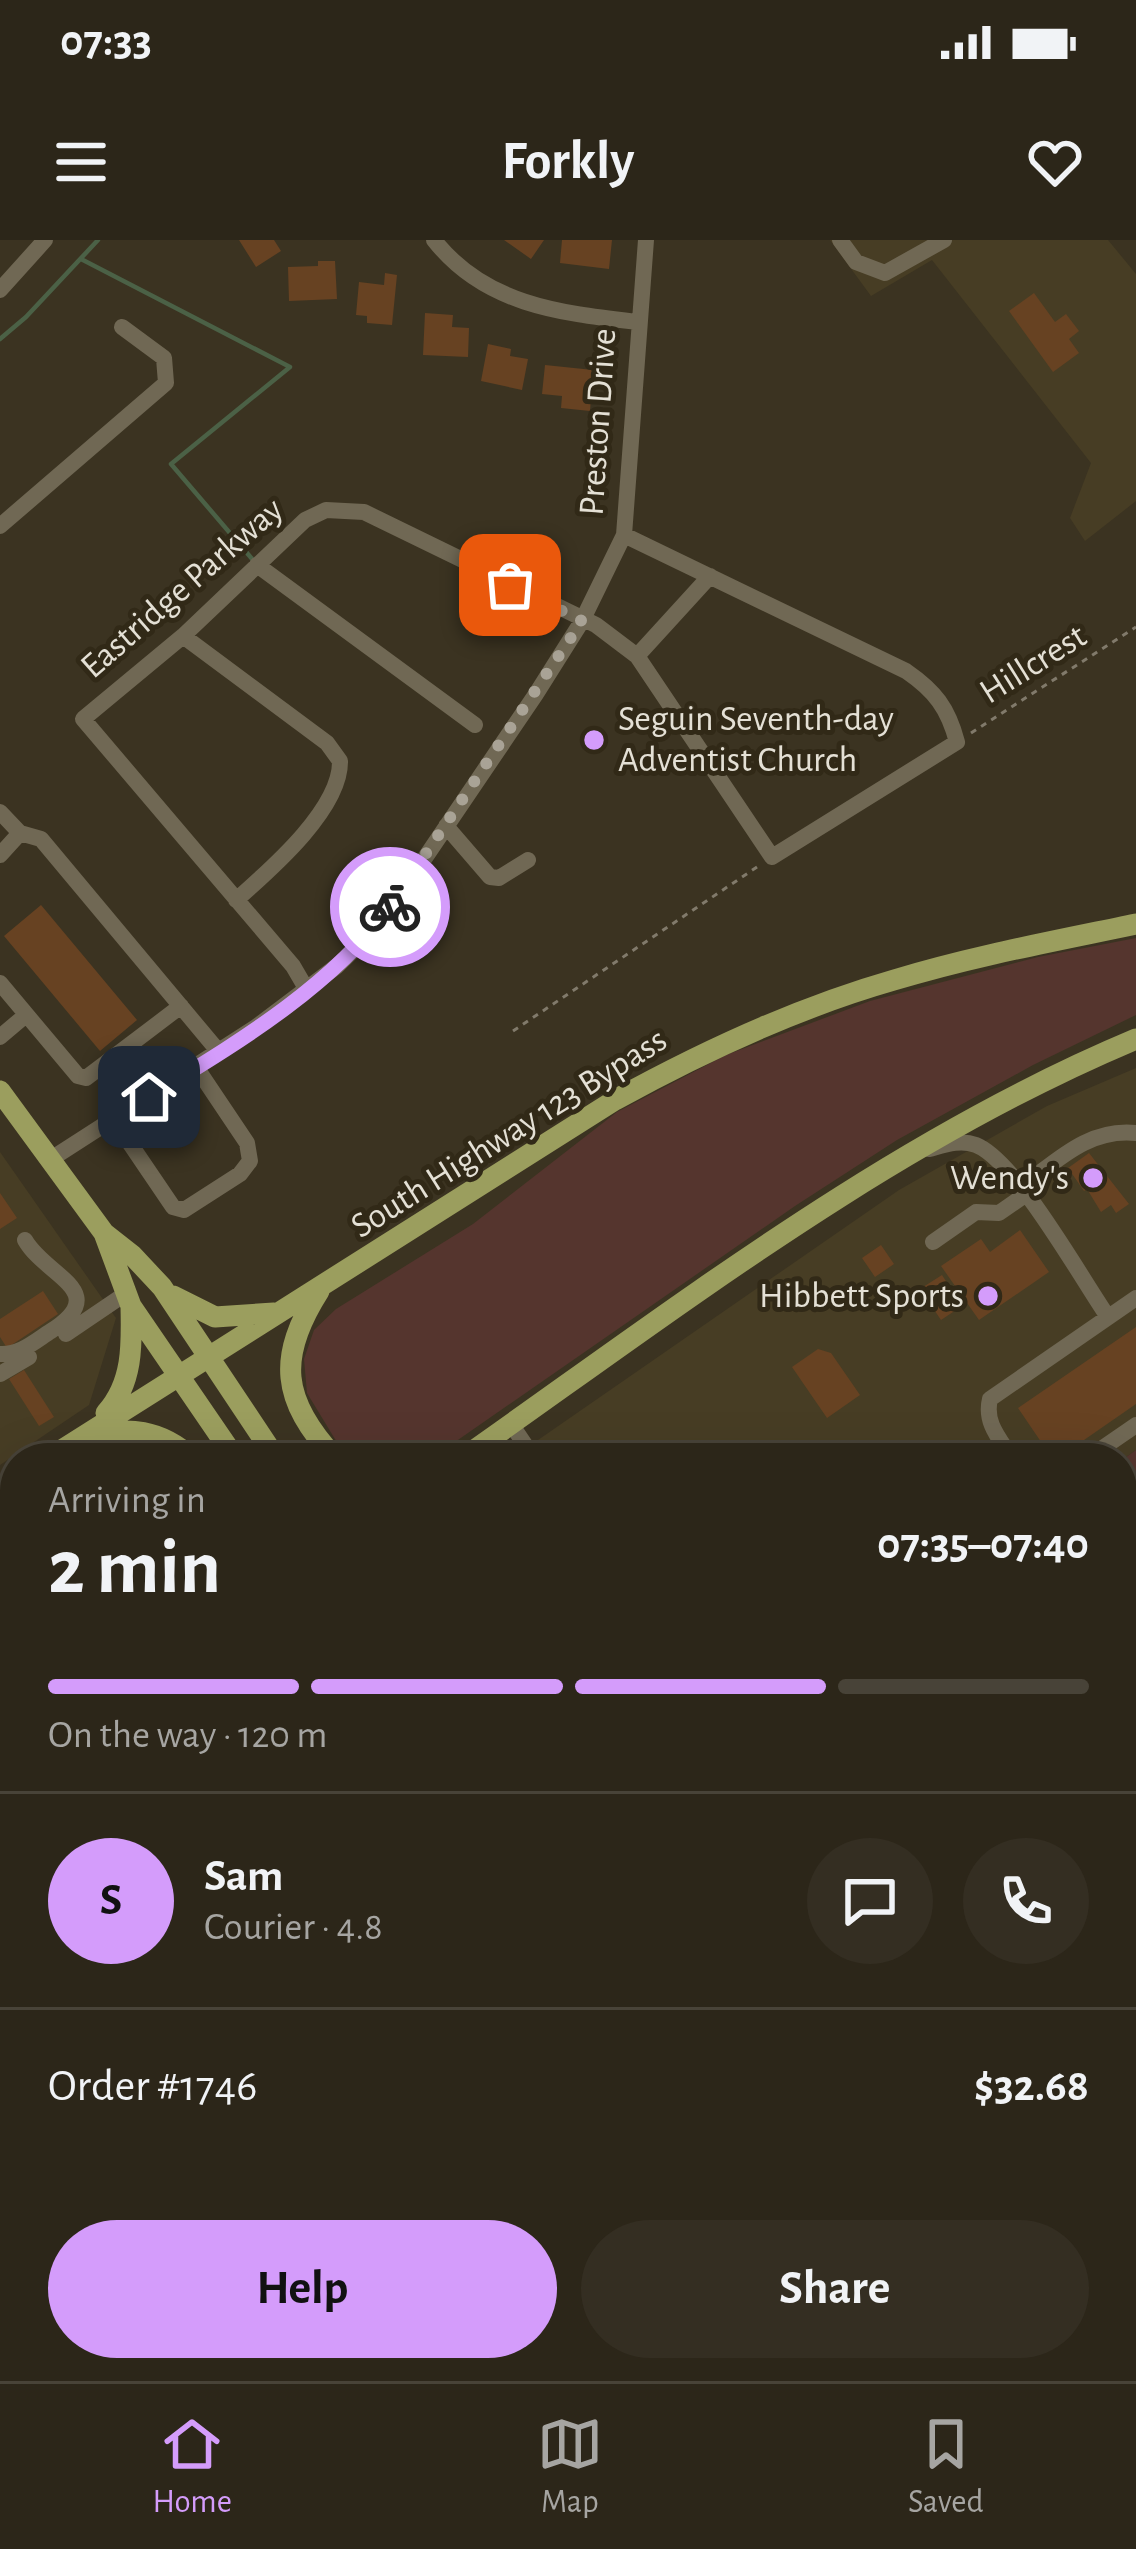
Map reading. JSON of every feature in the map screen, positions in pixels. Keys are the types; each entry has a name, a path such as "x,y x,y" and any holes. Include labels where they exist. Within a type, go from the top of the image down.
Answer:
{"main road":[{"name":"South Highway 123 Bypass","path":"70,1443 615,1100 755,1030 929,970 1136,924"},
{"path":"485,1443 800,1224 1032,1086 1136,1039"},
{"path":"0,1091 104,1233 128,1300 132,1339 123,1388 112,1407 80,1436"},
{"path":"104,1233 161,1287 267,1443"},
{"path":"322,1286 301,1323 288,1361 298,1405 325,1443"},
{"path":"161,1287 215,1317 286,1310"},
{"path":"128,1300 225,1443"},
{"path":"80,1436 152,1432 174,1443"}],"street":[{"path":"0,290 45,240"},
{"path":"434,240 466,273 505,297 550,311 637,322"},
{"name":"Preston Drive","path":"51,1159 219,1052 307,990 364,940 582,621 624,535 646,240"},
{"path":"840,240 856,262 886,273 944,240"},
{"path":"0,526 166,383 164,358 122,327"},
{"name":"Eastridge Parkway","path":"307,990 293,966 83,719 183,636 305,520 326,511 364,512 596,625 637,656"},
{"path":"624,535 710,576 906,671 936,692 951,718 957,742 772,857 637,656 710,576"},
{"path":"257,565 475,725"},
{"path":"183,636 327,743 340,760 336,783 293,847 236,901"},
{"path":"0,812 20,833 41,839 219,1052"},
{"path":"446,826 490,877 499,878 528,860"},
{"path":"0,855 20,833"},
{"path":"0,983 78,1076 86,1078 181,1006"},
{"path":"0,1037 26,1015"},
{"path":"114,1120 173,1207 184,1210 240,1174 250,1161 248,1143 196,1067"},
{"path":"933,1242 976,1212 999,1213 1021,1188 1090,1137 1136,1133"},
{"path":"917,1152 955,1142 975,1144 1008,1170 1108,1317"},
{"path":"0,1354 19,1353 71,1318 77,1308 77,1294 65,1278 35,1256 26,1240"},
{"path":"1002,1443 990,1424 990,1399 1136,1298"},
{"path":"0,1374 128,1300"},
{"path":"512,1424 524,1443"},
{"path":"1110,1443 1136,1425"}],"path":[{"name":"Hillcrest","path":"957,742 1136,627"},
{"path":"513,1030 772,857"}],"shaded area":[{"path":"830,240 1108,240 1136,274 1136,501 1085,541 1070,518 1091,463 932,260 871,296"},
{"path":"1136,938 1136,1015 897,1140 454,1443 337,1443 307,1393 304,1359 314,1330 336,1309 473,1224 617,1112 726,1055 870,1001 1038,957"},
{"path":"1136,1068 1136,1443 534,1443 899,1190 1047,1106"},
{"path":"0,1152 116,1318 89,1405 33,1443 0,1443"}],"building":[{"path":"239,240 274,240 281,251 256,267"},
{"path":"504,240 544,240 531,259"},
{"path":"562,240 612,240 609,269 560,263"},
{"path":"318,261 335,261 337,299 289,301 288,267 318,266"},
{"path":"385,273 397,275 392,325 367,323 367,316 356,315 359,282 384,285"},
{"path":"1034,293 1055,322 1066,314 1079,331 1069,339 1079,353 1053,372 1009,311"},
{"path":"425,313 453,315 452,327 469,328 468,357 423,355"},
{"path":"488,344 528,359 522,390 481,381"},
{"path":"545,365 593,370 590,411 561,408 562,396 542,394"},
{"path":"41,905 137,1020 100,1051 4,936"},
{"name":"Wendy's","path":"1089,1153 1129,1204 1116,1213 1111,1205 1101,1212 1068,1168"},
{"path":"0,1193 17,1218 0,1229"},
{"name":"Hibbett Sports","path":"1020,1230 1049,1272 979,1320 941,1266 981,1239 990,1252"},
{"path":"881,1245 894,1264 875,1277 862,1258"},
{"path":"942,1275 962,1306 941,1320 920,1289"},
{"path":"43,1291 58,1314 7,1348 0,1337 0,1319"},
{"path":"1136,1327 1136,1404 1080,1443 1042,1443 1018,1408"},
{"path":"818,1349 831,1353 860,1395 827,1418 792,1367"},
{"path":"24,1370 54,1417 39,1426 9,1379"}],"waterway":[{"path":"0,339 98,240"},
{"path":"81,259 290,367 171,464 253,560"}],"way so far":[{"path":"390,907 582,621 510,585"}],"place":[{"name":"Seguin Seventh-day Adventist Church","path":"594,740"},
{"name":"Wendy's","path":"1093,1178"},
{"name":"Hibbett Sports","path":"988,1296"}],"route":[{"path":"149,1097 307,990 364,940 390,907"}]}
